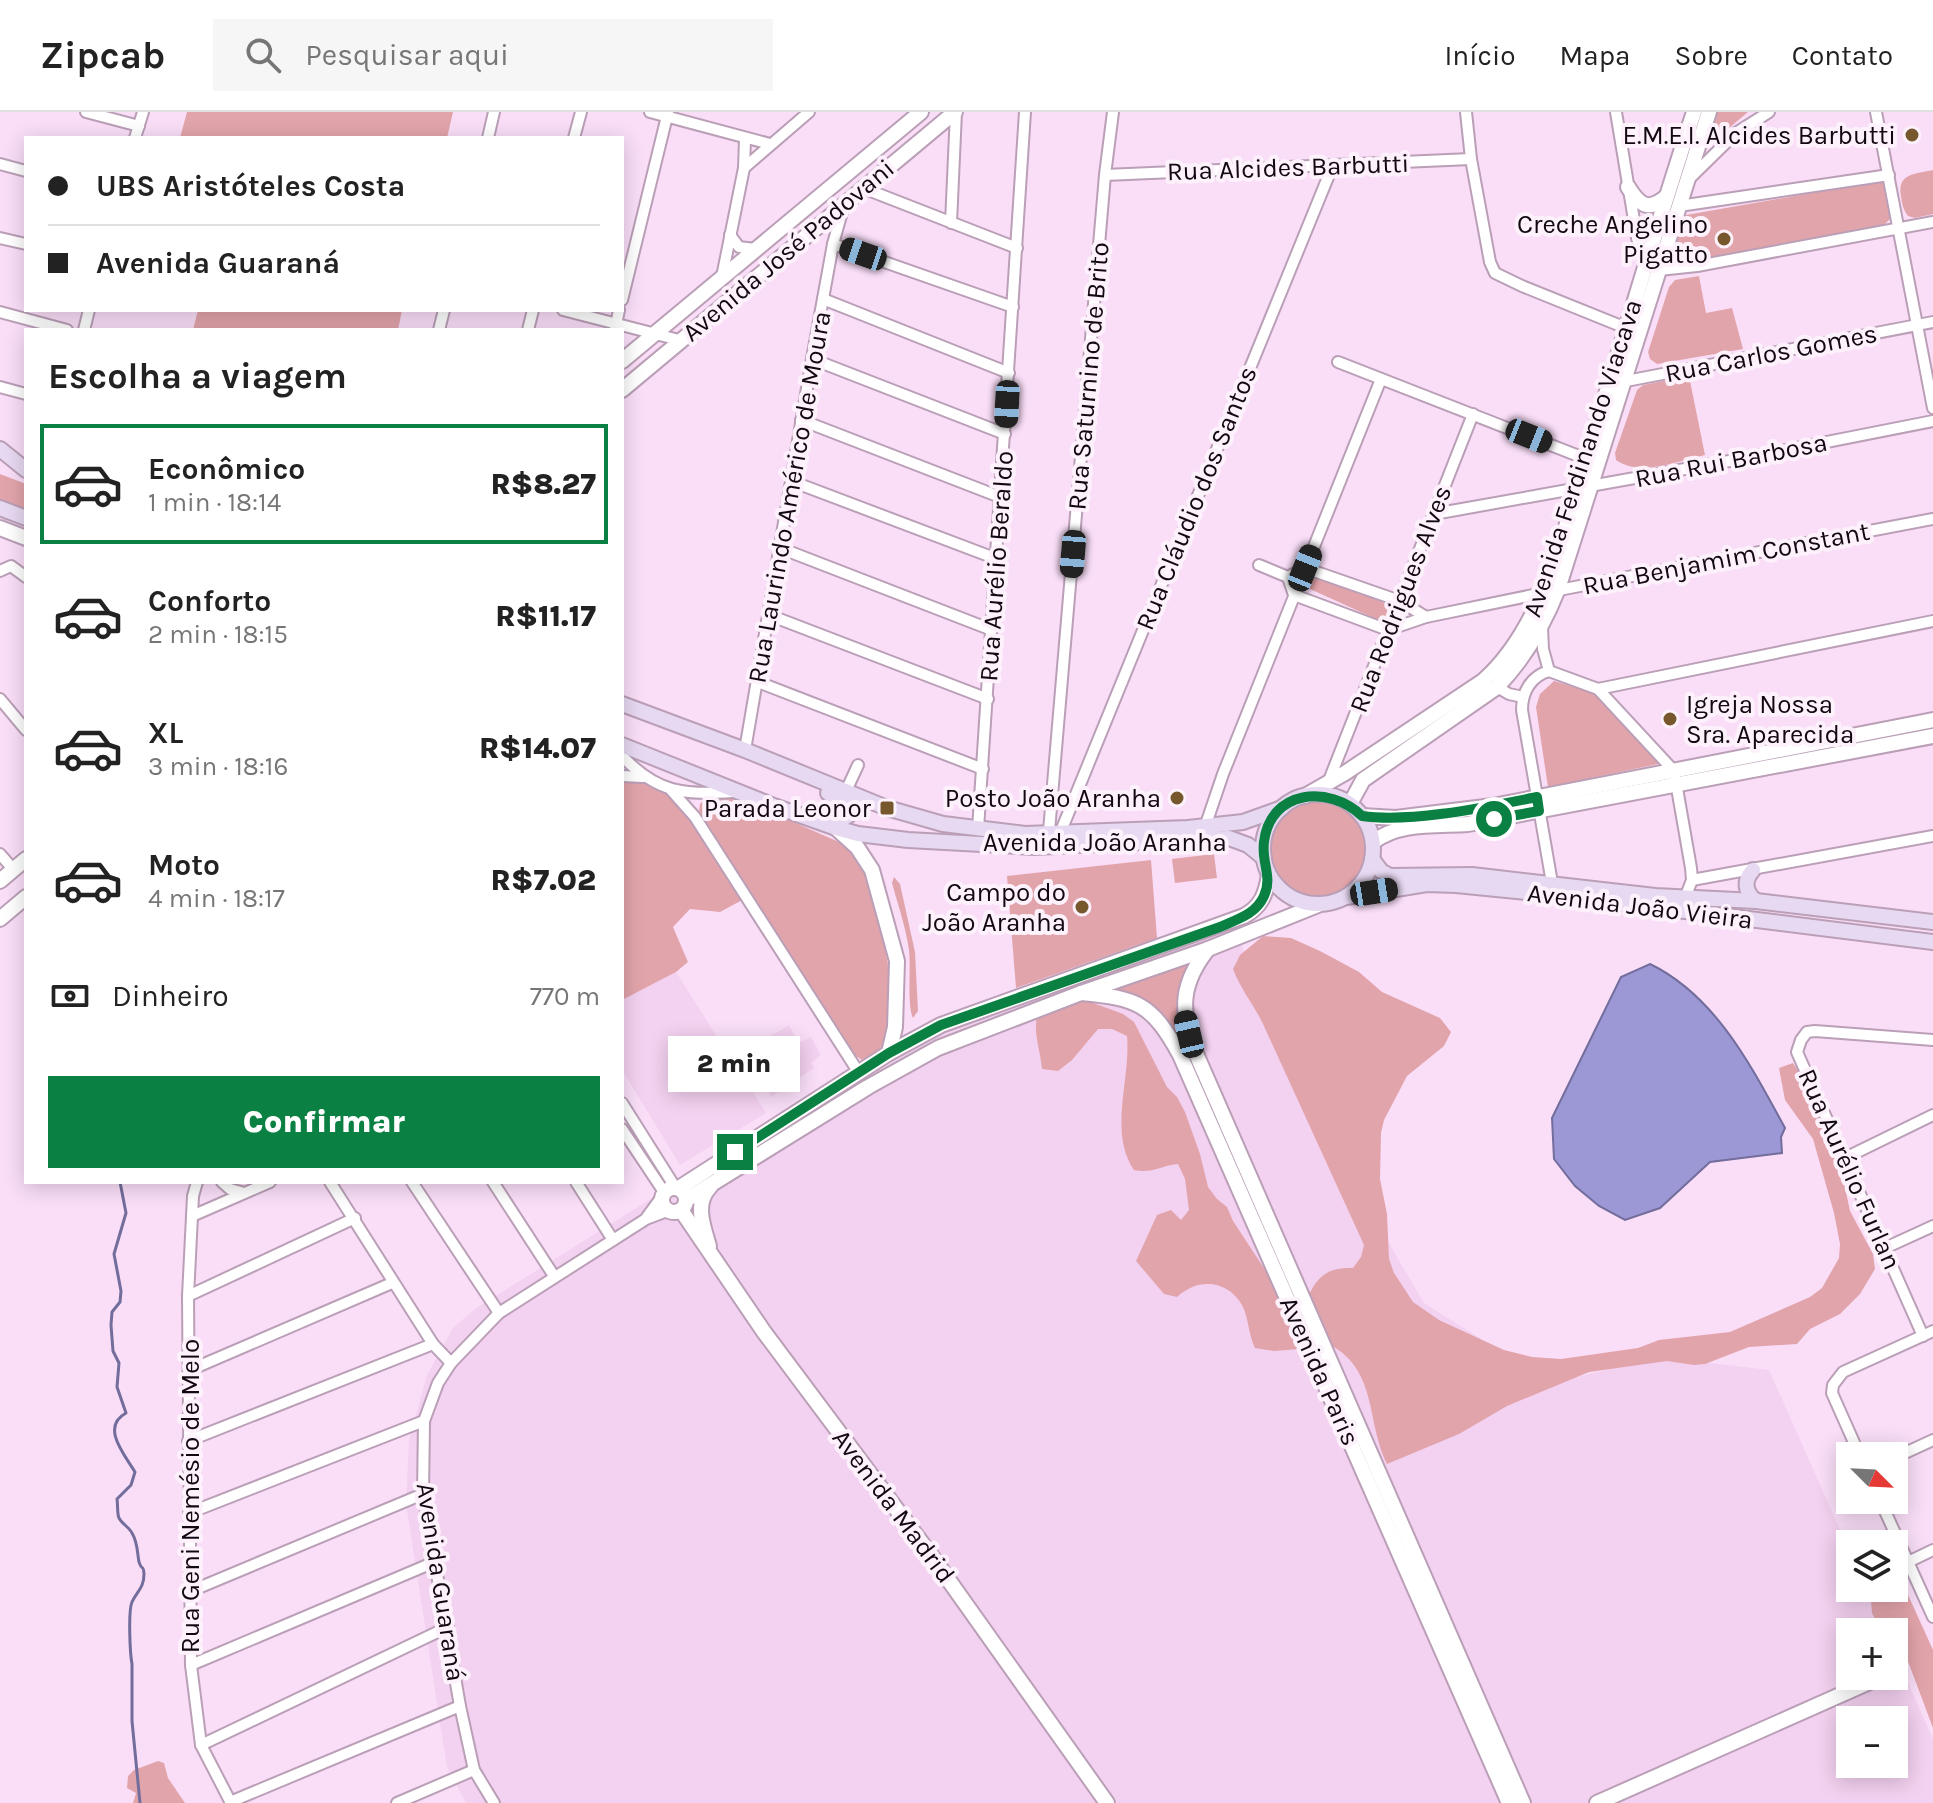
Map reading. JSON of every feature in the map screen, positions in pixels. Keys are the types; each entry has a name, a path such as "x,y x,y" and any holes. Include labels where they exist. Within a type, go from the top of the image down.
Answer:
{"main road":[{"path":"0,449 24,469"},
{"path":"0,463 24,470"},
{"path":"0,508 24,517"},
{"name":"Avenida João Aranha","path":"626,708 745,750 915,818 978,829 1025,834 1205,827 1243,822 1282,808"},
{"name":"Avenida João Aranha","path":"624,746 836,828 891,838 1034,847 1229,838 1248,845 1264,858"},
{"path":"774,806 786,803 836,821 849,815 850,805 819,790 807,774"},
{"path":"1329,795 1350,804 1362,816 1373,842 1367,874 1346,897 1332,903 1318,905 1290,897 1269,875 1264,858 1268,826 1282,808 1305,796 1329,795"},
{"name":"Avenida João Vieira","path":"1372,859 1381,871 1390,876 1472,875 1685,898 1756,901 1933,922"},
{"path":"1753,870 1746,885 1750,897 1756,901"},
{"name":"Avenida João Vieira","path":"1346,897 1427,884 1456,885 1933,942"}],"street":[{"path":"86,112 139,126"},
{"path":"136,136 143,112"},
{"path":"488,136 494,112"},
{"path":"575,136 581,112"},
{"path":"650,112 668,114 770,144"},
{"path":"744,168 809,112"},
{"name":"Avenida José Padovani","path":"624,359 921,112"},
{"path":"951,223 956,112"},
{"name":"Avenida José Padovani","path":"624,388 956,112"},
{"name":"Rua Aurélio Beraldo","path":"978,829 1025,112"},
{"name":"Rua Saturnino de Brito","path":"1055,831 1053,793 1105,175 1113,112"},
{"path":"1466,112 1471,159 1490,262 1495,273 1626,328"},
{"path":"1616,112 1628,187 1652,267 1697,266 1933,222"},
{"name":"Avenida Ferdinando Viacava","path":"1592,461 1626,381 1666,197 1694,112"},
{"name":"Avenida Ferdinando Viacava","path":"1350,804 1363,780 1497,687 1515,668 1542,628 1558,589 1626,328 1679,206 1709,112"},
{"path":"1686,181 1736,133 1758,115 1769,112"},
{"path":"1876,112 1933,408"},
{"path":"624,292 668,114"},
{"path":"722,277 744,168 745,139"},
{"name":"Rua Alcides Barbutti","path":"1105,175 1471,159"},
{"path":"0,164 24,170"},
{"name":"Rua Cláudio dos Santos","path":"1055,831 1075,794 1333,165"},
{"path":"1679,206 1889,175"},
{"path":"1628,187 1639,204 1644,206 1654,205 1666,197"},
{"path":"863,188 1017,248"},
{"name":"Rua Laurindo Américo de Moura","path":"745,750 812,359 833,244 844,204"},
{"path":"815,228 827,233 833,244 1013,307"},
{"path":"730,235 739,247 755,249"},
{"path":"0,238 24,244"},
{"path":"823,299 1009,373"},
{"path":"0,312 60,328"},
{"path":"569,312 615,327"},
{"name":"Rua Carlos Gomes","path":"1610,383 1933,322"},
{"path":"624,329 679,340"},
{"path":"812,359 1005,434"},
{"path":"1338,362 1592,461"},
{"path":"1205,827 1381,379"},
{"path":"0,387 24,393"},
{"name":"Rua Rodrigues Alves","path":"1327,785 1473,414"},
{"path":"801,420 1000,497"},
{"name":"Rua Rui Barbosa","path":"1434,514 1933,421"},
{"path":"791,481 997,559"},
{"name":"Avenida Ferdinando Viacava","path":"1305,796 1327,785 1500,667 1528,625 1543,593 1584,487"},
{"name":"Rua Benjamim Constant","path":"1388,630 1426,617 1558,589 1933,519"},
{"path":"0,528 24,537"},
{"path":"780,548 992,630"},
{"path":"1259,565 1288,577 1294,595"},
{"path":"0,571 11,566 23,574"},
{"path":"1288,577 1305,568 1400,601 1426,617"},
{"path":"1294,595 1388,630"},
{"path":"769,615 988,699"},
{"path":"1598,689 1933,621"},
{"path":"1542,628 1549,671"},
{"path":"1552,883 1523,722 1523,697 1532,679 1549,671 1598,689 1674,771 1692,880 1685,898"},
{"path":"758,682 983,769"},
{"path":"1497,687 1523,697"},
{"path":"0,699 24,728"},
{"path":"1373,842 1398,829 1468,824 1674,771 1933,720"},
{"path":"1362,816 1396,818 1677,787 1933,736"},
{"path":"624,758 643,777 671,790 696,794 741,791"},
{"path":"846,791 858,765"},
{"path":"624,776 643,777"},
{"path":"671,790 695,817 859,1073"},
{"path":"1053,793 1075,794"},
{"path":"695,817 696,794"},
{"path":"836,828 857,847 872,870 897,961 895,1027 889,1053"},
{"path":"1692,880 1933,836"},
{"path":"0,854 13,869"},
{"path":"0,881 24,861"},
{"name":"Avenida Guaraná","path":"494,1803 474,1770 423,1494 424,1421 438,1383 451,1363 499,1313 646,1219 915,1037 951,1021 1253,912 1263,898 1269,875"},
{"path":"0,919 24,899"},
{"name":"Avenida Guaraná","path":"673,1198 722,1177 868,1087 938,1048 1081,993 1208,949 1318,905"},
{"name":"Avenida Paris","path":"1208,949 1192,972 1185,994 1189,1034 1509,1803"},
{"name":"Avenida Paris","path":"1081,993 1107,995 1135,1004 1163,1024 1200,1097 1523,1803"},
{"path":"897,1001 906,1029 938,1048"},
{"name":"Rua Aurélio Furlan","path":"1928,1334 1885,1248 1797,1052 1807,1032 1815,1031 1933,1040"},
{"name":"Avenida Madrid","path":"624,1107 673,1198"},
{"path":"1845,1158 1933,1115"},
{"name":"Avenida Madrid","path":"624,1132 673,1198 714,1262 933,1558 1107,1803"},
{"path":"714,1262 707,1241 701,1199 722,1177"},
{"name":"Rua Geni Nemésio de Melo","path":"197,1184 188,1296 191,1665 201,1745 230,1803"},
{"path":"224,1184 244,1193"},
{"path":"192,1216 265,1184"},
{"path":"331,1184 392,1283 433,1344 451,1363"},
{"path":"413,1184 499,1313"},
{"path":"494,1184 554,1276"},
{"path":"577,1184 613,1240"},
{"path":"188,1296 355,1218"},
{"path":"1885,1248 1933,1226"},
{"path":"190,1370 392,1283"},
{"path":"1854,1442 1834,1397 1833,1385 1843,1372 1928,1334"},
{"path":"188,1441 433,1344"},
{"path":"189,1513 424,1421"},
{"path":"1908,1452 1933,1440"},
{"path":"191,1591 423,1494"},
{"path":"1933,1550 1908,1562 1933,1617"},
{"path":"191,1665 437,1561"},
{"path":"201,1745 448,1627"},
{"path":"1597,1803 1851,1690"},
{"path":"230,1803 460,1706"},
{"path":"397,1803 474,1770"}],"shaded area":[{"path":"187,112 453,112 447,136 181,136"},
{"path":"1713,112 1748,112 1702,151"},
{"path":"1933,170 1933,214 1915,218 1908,216 1902,202 1902,183 1909,176"},
{"path":"1880,181 1889,188 1895,214 1883,226 1684,263 1674,256 1674,247 1686,215"},
{"path":"1699,276 1706,313 1732,308 1743,349 1657,364 1650,359 1648,352 1669,287 1675,280"},
{"path":"198,312 402,312 398,328 194,328"},
{"path":"1689,376 1705,455 1648,467 1626,465 1616,460 1615,453 1637,390 1643,385"},
{"path":"0,474 24,483 24,511 0,502"},
{"path":"1316,575 1383,602 1388,608 1385,618 1376,619 1310,589 1310,580"},
{"path":"1554,681 1597,694 1663,763 1548,787 1536,707 1540,694"},
{"path":"624,777 643,777 671,790 746,898 720,912 690,909 673,927 688,962 676,972 624,999"},
{"path":"734,796 839,842 860,864 876,907 883,938 891,1002 888,1030 879,1050 862,1060 851,1053 699,811 700,804 707,797"},
{"path":"1319,800 1346,808 1360,822 1368,849 1360,876 1346,890 1319,898 1292,890 1278,876 1270,849 1278,822 1292,808"},
{"path":"1214,854 1217,878 1175,883 1172,859"},
{"name":"Campo do João Aranha","path":"1151,860 1157,938 1016,988 1007,876"},
{"path":"894,877 900,884 915,952 918,1011 913,1018 909,950 892,883"},
{"path":"1236,926 1273,1046 1424,1303 1551,1383 1615,1368 1677,1359 1769,1370 1840,1530 1836,1530 1836,1602 1872,1602 1879,1618 1836,1618 1836,1690 1908,1690 1908,1683 1933,1739 1933,1803 466,1803 447,1767 406,1504 409,1440 427,1375 453,1328 475,1309 887,1051"},
{"path":"1263,936 1291,938 1320,951 1359,972 1382,992 1440,1018 1451,1032 1444,1046 1407,1076 1384,1120 1381,1133 1380,1179 1387,1214 1389,1259 1394,1273 1413,1302 1439,1320 1504,1350 1532,1357 1561,1359 1638,1348 1659,1340 1730,1332 1810,1297 1822,1288 1839,1258 1840,1244 1813,1139 1785,1100 1779,1068 1793,1063 1819,1101 1837,1150 1850,1211 1873,1254 1875,1269 1860,1294 1840,1314 1810,1329 1797,1344 1749,1347 1705,1364 1667,1361 1589,1372 1507,1406 1459,1434 1387,1464 1363,1380 1342,1353 1325,1342 1308,1297 1325,1274 1353,1268 1361,1257 1364,1245 1263,1024 1233,969 1240,955"},
{"path":"1196,957 1180,993 1204,1088 1201,1088 1173,1034 1100,990"},
{"path":"1650,964 1694,994 1713,1014 1745,1057 1785,1128 1781,1137 1782,1153 1710,1162 1660,1208 1625,1220 1599,1206 1575,1186 1554,1159 1552,1118 1621,977"},
{"path":"676,972 731,1059 789,1025 799,1043 811,1037 821,1055 811,1063 814,1068 771,1097 764,1082 782,1071 774,1059 744,1077 766,1113 680,1165 624,1073 624,998"},
{"path":"1046,998 1088,1001 1123,1014 1134,1022 1167,1087 1185,1112 1208,1187 1227,1207 1277,1288 1299,1349 1274,1351 1255,1348 1242,1305 1228,1290 1202,1284 1177,1297 1164,1294 1136,1261 1157,1215 1171,1210 1181,1220 1189,1210 1185,1179 1178,1164 1134,1170 1126,1155 1121,1122 1127,1036 1112,1029 1098,1029 1072,1060 1058,1071 1042,1069 1036,1032 1037,1016"},
{"path":"1908,1595 1933,1650 1933,1728 1908,1661 1908,1618 1874,1618 1871,1602 1908,1602"},
{"path":"158,1761 164,1763 168,1778 185,1803 133,1803 136,1793 127,1788 128,1776 134,1770"}],"waterway":[{"path":"120,1184 126,1213 114,1254 121,1291 120,1302 112,1312 111,1325 113,1351 119,1363 117,1387 126,1413 115,1426 115,1433 121,1450 135,1472 131,1485 117,1499 118,1514 134,1537 144,1574 142,1586 132,1602 130,1623 132,1721 140,1803"}],"place":[{"name":"E.M.E.I. Alcides Barbutti","path":"1912,135"},
{"name":"Creche Angelino Pigatto","path":"1724,239"},
{"name":"Igreja Nossa Sra. Aparecida","path":"1670,719"},
{"name":"Posto João Aranha","path":"1177,798"},
{"name":"Parada Leonor","path":"887,808"},
{"name":"Campo do João Aranha","path":"1082,907"}],"route":[{"path":"735,1152 915,1037 941,1025 1220,927 1253,912 1267,889 1269,875 1264,842 1268,826 1293,800 1329,795 1350,804 1362,816 1396,818 1493,806 1537,797 1539,811 1494,819"}]}
